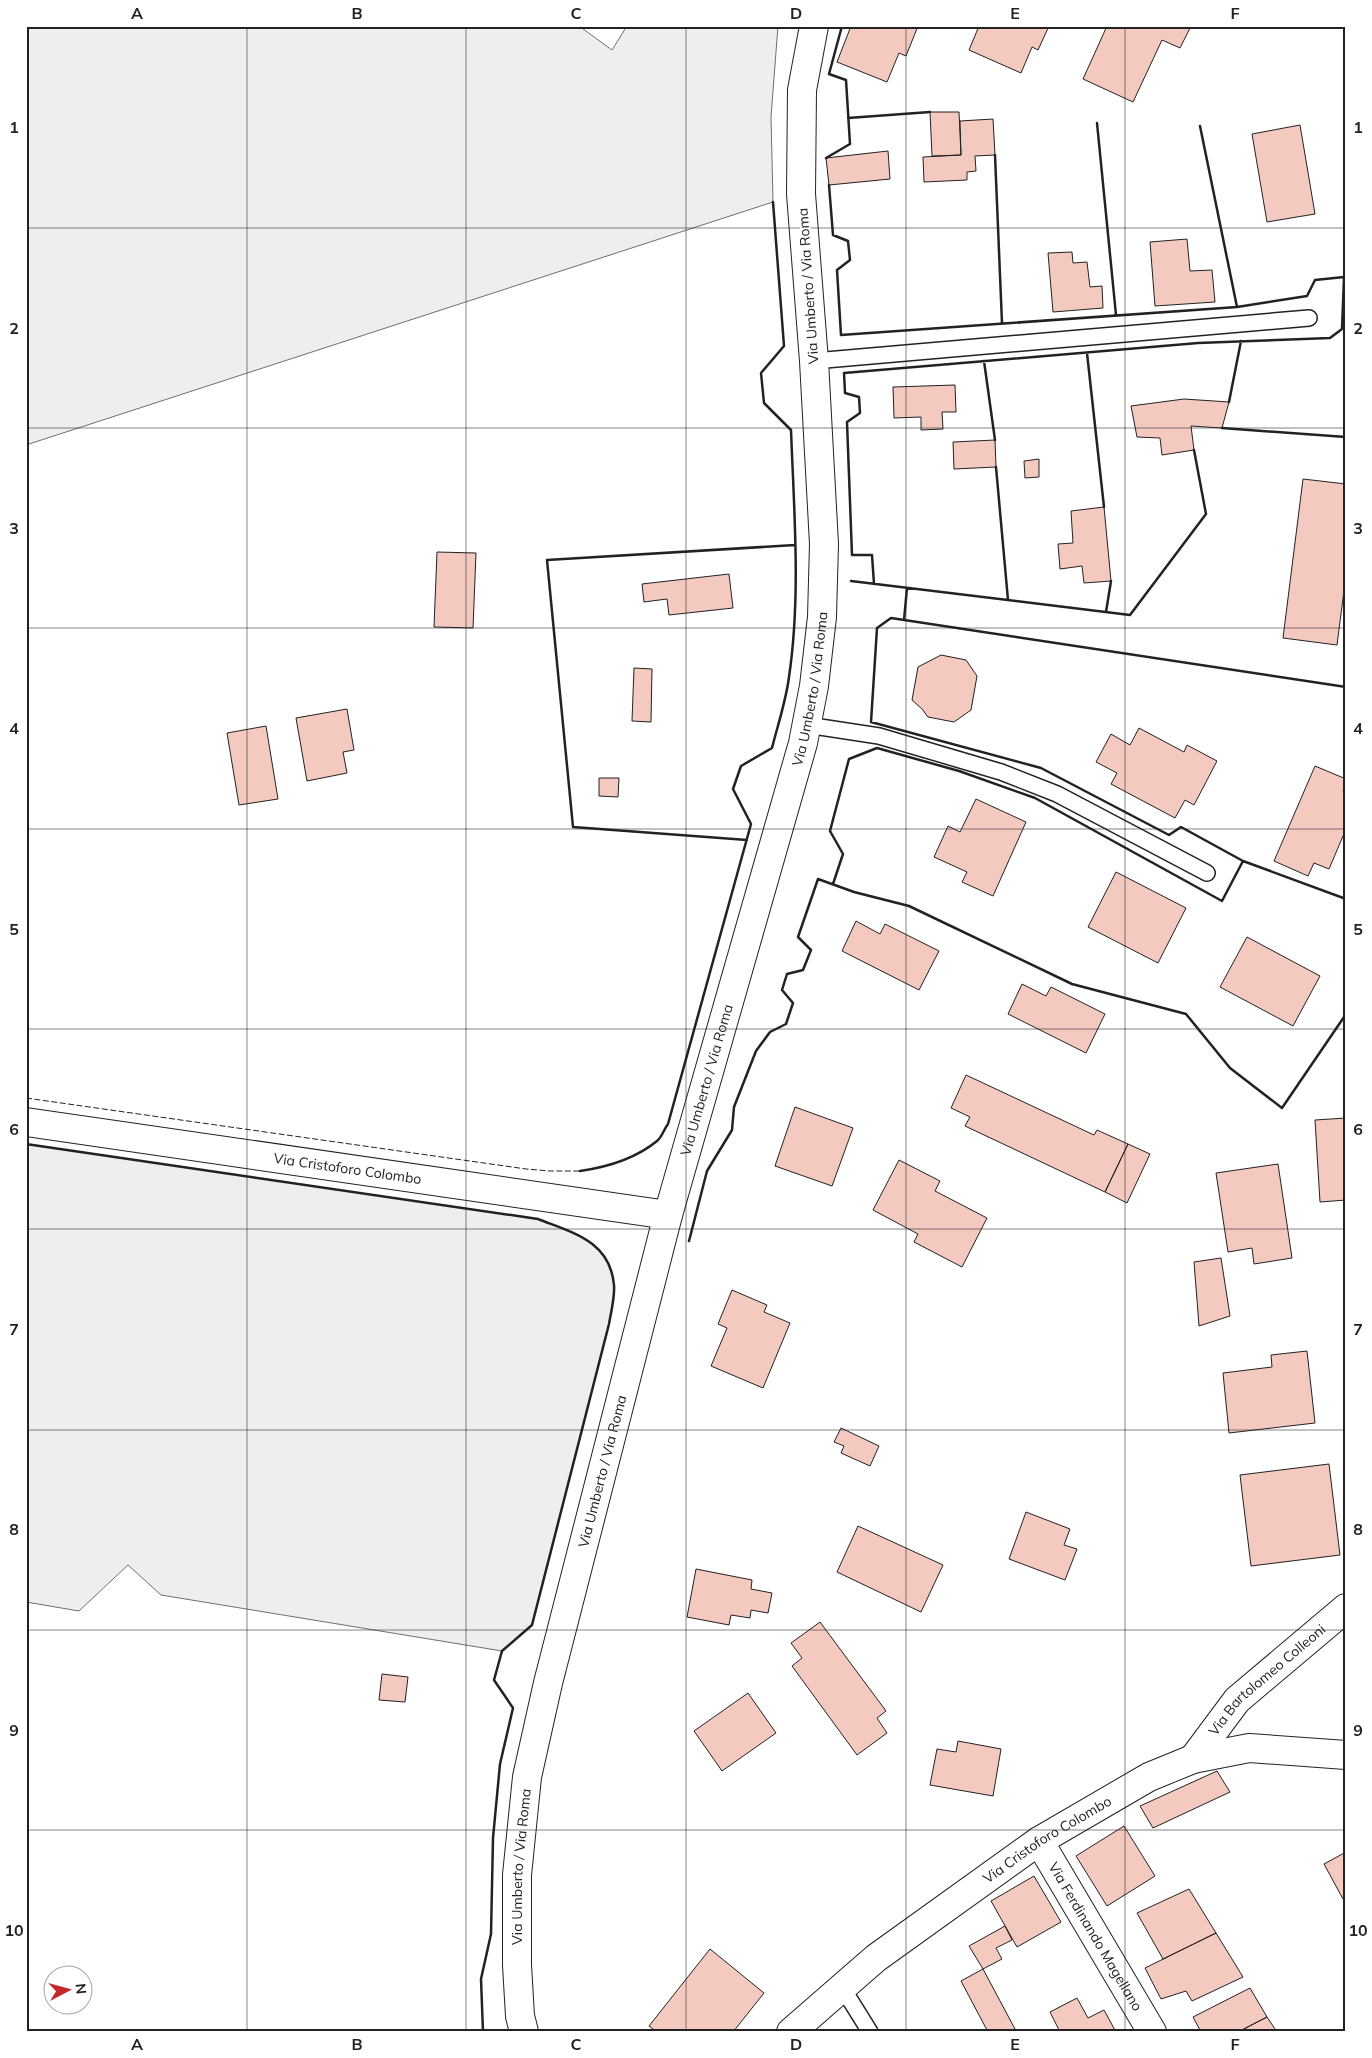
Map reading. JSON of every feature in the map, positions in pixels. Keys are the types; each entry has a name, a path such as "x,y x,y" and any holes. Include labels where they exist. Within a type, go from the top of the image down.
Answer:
{"main road":[{"name":"Via Umberto / Via Roma","path":"524,2032 520,2016 517,1965 517,1875 527,1777 550,1673 668,1215 806,726 814,686 822,617 823,562 814,361 801,194 801,121 802,90 814,26"},
{"name":"Via Cristoforo Colombo","path":"26,1122 668,1215"},
{"name":"Via Bartolomeo Colleoni","path":"1193,1759 1237,1700 1346,1608"},
{"name":"Via Cristoforo Colombo","path":"791,2032 876,1958 1039,1840 1150,1777 1193,1759 1249,1748 1346,1755"},
{"name":"Via Ferdinando Magellano","path":"1039,1840 1152,2032"}],"lane":[{"path":"814,361 1309,318"},
{"path":"806,726 879,736 1001,772 1057,794 1206,873"},
{"path":"842,1987 870,2032"}],"shaded area":[{"path":"26,26 579,26 612,50 627,26 778,26 771,117 773,202 26,445"},
{"path":"26,1144 538,1219 576,1234 597,1248 611,1270 614,1285 613,1304 532,1625 502,1651 161,1595 128,1565 79,1611 26,1602"}],"building":[{"path":"851,26 918,26 906,56 899,53 887,82 837,62"},
{"path":"979,26 1049,26 1038,50 1032,47 1021,73 969,50"},
{"path":"1107,26 1191,26 1180,48 1162,40 1133,102 1083,79"},
{"path":"930,112 959,112 961,155 932,156"},
{"path":"993,119 995,155 975,156 976,171 967,172 967,180 924,182 923,157 961,155 960,121"},
{"path":"1300,125 1315,214 1267,222 1252,134"},
{"path":"888,151 890,179 829,185 826,158"},
{"path":"1187,239 1190,271 1212,270 1215,302 1155,306 1150,242"},
{"path":"1072,252 1073,263 1087,262 1090,287 1102,286 1103,308 1053,312 1048,253"},
{"path":"955,385 956,412 942,412 943,429 921,430 921,417 894,418 893,387"},
{"path":"1184,399 1229,402 1222,428 1191,426 1194,450 1162,455 1160,438 1137,437 1131,406"},
{"path":"995,440 996,467 954,469 953,442"},
{"path":"1039,459 1039,477 1025,478 1024,461"},
{"path":"1303,479 1346,484 1346,575 1337,645 1283,638"},
{"path":"1104,507 1111,581 1084,583 1082,566 1060,569 1058,544 1073,543 1071,511"},
{"path":"437,552 476,553 473,628 434,627"},
{"path":"729,574 733,608 669,615 667,599 644,602 642,584"},
{"path":"941,655 966,660 977,676 971,710 954,722 928,717 912,700 918,667"},
{"path":"634,668 652,669 651,722 632,721"},
{"path":"347,709 354,750 343,752 347,773 307,781 296,718"},
{"path":"266,726 278,799 239,805 227,733"},
{"path":"1139,728 1184,752 1187,745 1217,761 1194,805 1185,800 1175,818 1111,784 1117,773 1096,762 1111,734 1130,745"},
{"path":"1315,766 1346,779 1343,791 1346,792 1346,829 1329,869 1314,863 1308,876 1274,861"},
{"path":"599,778 619,778 618,797 599,796"},
{"path":"976,799 1026,822 993,896 962,882 967,872 934,857 948,826 960,832"},
{"path":"1116,872 1186,908 1158,963 1088,927"},
{"path":"856,921 880,934 885,924 939,951 919,990 842,951"},
{"path":"1247,937 1320,976 1293,1026 1220,987"},
{"path":"1022,984 1046,996 1051,987 1105,1014 1086,1053 1008,1014"},
{"path":"966,1075 1094,1135 1097,1130 1128,1144 1105,1192 965,1126 970,1117 951,1108"},
{"path":"795,1107 853,1128 832,1186 775,1166"},
{"path":"1346,1118 1346,1200 1320,1202 1315,1120"},
{"path":"1128,1144 1150,1154 1127,1203 1105,1192"},
{"path":"899,1160 940,1181 935,1191 987,1218 962,1267 914,1242 918,1234 873,1210"},
{"path":"1278,1164 1292,1258 1254,1264 1252,1248 1228,1252 1216,1173"},
{"path":"1221,1258 1230,1316 1199,1326 1194,1262"},
{"path":"732,1290 767,1305 764,1312 790,1323 763,1388 711,1366 727,1328 718,1324"},
{"path":"1307,1351 1315,1423 1229,1433 1223,1373 1272,1367 1271,1355"},
{"path":"841,1428 879,1446 870,1466 841,1453 844,1446 834,1442"},
{"path":"1329,1464 1340,1555 1251,1566 1240,1475"},
{"path":"1026,1512 1070,1529 1064,1545 1077,1549 1065,1580 1009,1559"},
{"path":"858,1526 943,1565 921,1612 837,1572"},
{"path":"696,1569 752,1580 751,1589 772,1593 768,1613 751,1610 750,1618 731,1615 729,1625 687,1617"},
{"path":"820,1622 886,1711 877,1718 887,1733 857,1755 792,1666 802,1658 791,1643"},
{"path":"382,1674 408,1677 405,1702 379,1700"},
{"path":"748,1693 776,1733 722,1771 694,1731"},
{"path":"958,1741 1001,1749 993,1796 930,1785 937,1749 956,1752"},
{"path":"1217,1771 1230,1792 1153,1828 1140,1806"},
{"path":"1124,1826 1155,1876 1107,1906 1076,1856"},
{"path":"1346,1852 1346,1898 1343,1899 1324,1864"},
{"path":"1034,1876 1061,1922 1017,1947 991,1901"},
{"path":"1189,1889 1216,1933 1163,1959 1137,1913"},
{"path":"1005,1926 1012,1940 996,1948 1002,1959 983,1969 969,1946"},
{"path":"1216,1933 1243,1977 1192,2001 1186,1991 1161,1999 1145,1968"},
{"path":"710,1949 764,1993 733,2032 657,2032 649,2026"},
{"path":"983,1969 1015,2029 1011,2032 988,2032 961,1981"},
{"path":"1250,1988 1267,2017 1238,2032 1201,2032 1193,2017"},
{"path":"1077,1998 1088,2018 1104,2010 1116,2032 1060,2032 1050,2012"},
{"path":"1267,2017 1277,2032 1238,2032"}],"fence":[{"path":"26,1098 526,1169 580,1171"}],"wall":[{"path":"826,158 850,144 846,80 829,74 842,26"},
{"path":"848,118 930,112"},
{"path":"1097,123 1116,315"},
{"path":"1200,126 1237,307"},
{"path":"995,155 1002,323"},
{"path":"829,185 833,235 848,241 850,260 837,270 841,335 1237,307 1307,296 1315,280 1344,277 1342,329 1330,338 1198,343 844,373 845,393 859,397 860,413 847,422 852,555 872,555 874,584"},
{"path":"580,1171 601,1167 640,1153 659,1139 668,1124 751,824 733,789 741,766 772,748 786,695 793,646 796,585 791,430 764,403 761,373 784,346 773,202"},
{"path":"1229,402 1241,341"},
{"path":"1087,353 1104,507"},
{"path":"984,361 995,440"},
{"path":"1222,428 1346,437"},
{"path":"851,581 1130,615 1206,514 1194,450"},
{"path":"996,467 1008,600"},
{"path":"747,840 573,827 547,560 795,545"},
{"path":"1106,612 1111,581"},
{"path":"904,620 907,588"},
{"path":"1346,687 891,618 877,628 871,722 1041,768 1169,835 1181,827 1243,861 1346,899"},
{"path":"833,884 843,854 830,831 849,759 877,748 959,771 1035,798 1222,901 1243,861"},
{"path":"689,1241 707,1171 732,1130 734,1107 756,1051 770,1032 786,1024 793,1003 782,990 787,974 803,970 811,950 798,937 818,879 854,892 909,906 1072,984 1186,1014 1230,1068 1282,1108 1344,1017 1346,1004"},
{"path":"26,1144 538,1219 576,1234 597,1248 605,1258 611,1270 614,1285 609,1324 532,1625 502,1651 494,1680 513,1708 500,1764 493,1838 491,1934 481,1979 483,2032"}]}
